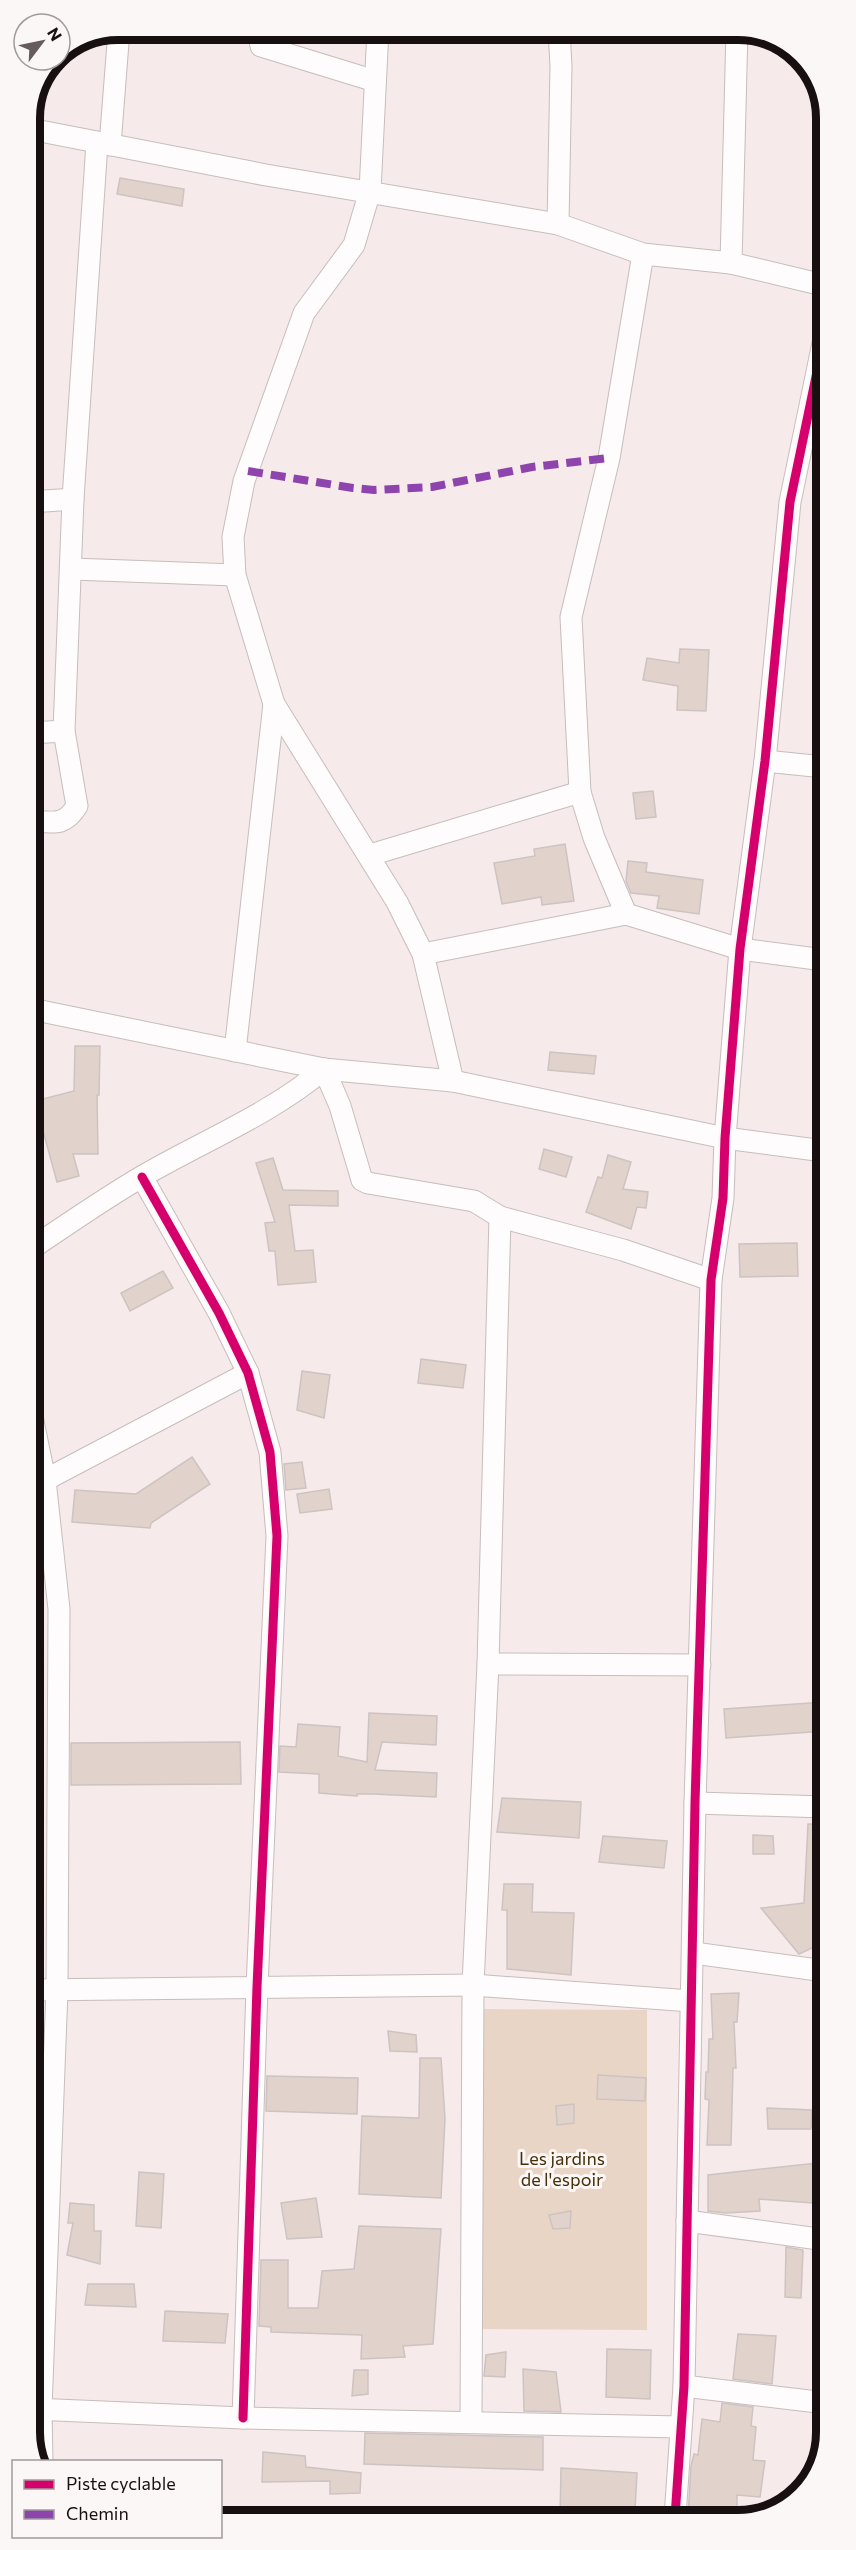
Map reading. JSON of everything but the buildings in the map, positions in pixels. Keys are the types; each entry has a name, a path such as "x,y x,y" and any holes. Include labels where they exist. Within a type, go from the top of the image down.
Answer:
{"street":[{"path":"40,821 63,822 71,816 77,806 64,731 73,499 104,144 118,40"},
{"path":"260,40 261,46 375,81"},
{"path":"377,40 370,191 354,245 304,313 244,481 233,537 235,575 274,704 369,855 397,902 423,954 453,1081"},
{"path":"558,224 560,41"},
{"path":"731,263 737,41"},
{"path":"40,131 266,175 558,224 643,254 731,263 816,283"},
{"path":"626,914 594,838 580,792 571,617 609,458 643,254"},
{"path":"675,2510 684,2386 694,1953 695,1803 711,1280 723,1198 725,1138 740,950 765,761 790,502 816,377"},
{"path":"40,501 73,499"},
{"path":"72,569 235,575"},
{"path":"235,1051 274,704"},
{"path":"40,733 64,731"},
{"path":"765,761 816,766"},
{"path":"369,855 580,792"},
{"path":"423,954 626,914 740,950 816,959"},
{"path":"40,1011 324,1069 453,1081 725,1138 816,1150"},
{"path":"40,1243 142,1177 260,1112 311,1080 324,1069"},
{"path":"324,1069 340,1106 362,1180 474,1201 500,1217 623,1250 711,1280"},
{"path":"142,1177 219,1313 248,1373 270,1452 277,1536 257,1987 243,2418"},
{"path":"471,2421 474,1985 488,1664 500,1217"},
{"path":"45,1480 248,1373"},
{"path":"40,1455 45,1480 59,1609 57,1990 40,2346"},
{"path":"488,1664 700,1665"},
{"path":"695,1803 816,1807"},
{"path":"694,1953 816,1970"},
{"path":"40,1990 474,1985 692,2001"},
{"path":"687,2221 816,2239"},
{"path":"684,2386 816,2402"},
{"path":"40,2409 243,2418 681,2427"}],"green space":[{"name":"Les jardins de l'espoir","path":"478,2009 647,2010 647,2330 477,2329"}],"marked path":[{"path":"248,471 374,490 432,487 532,467 609,458"}],"cycle path":[{"path":"675,2510 684,2386 695,1803 711,1280 723,1198 725,1138 740,949 765,761 790,502 816,377"},
{"path":"142,1177 219,1313 248,1373 270,1452 277,1536 257,1987 243,2418"}]}
